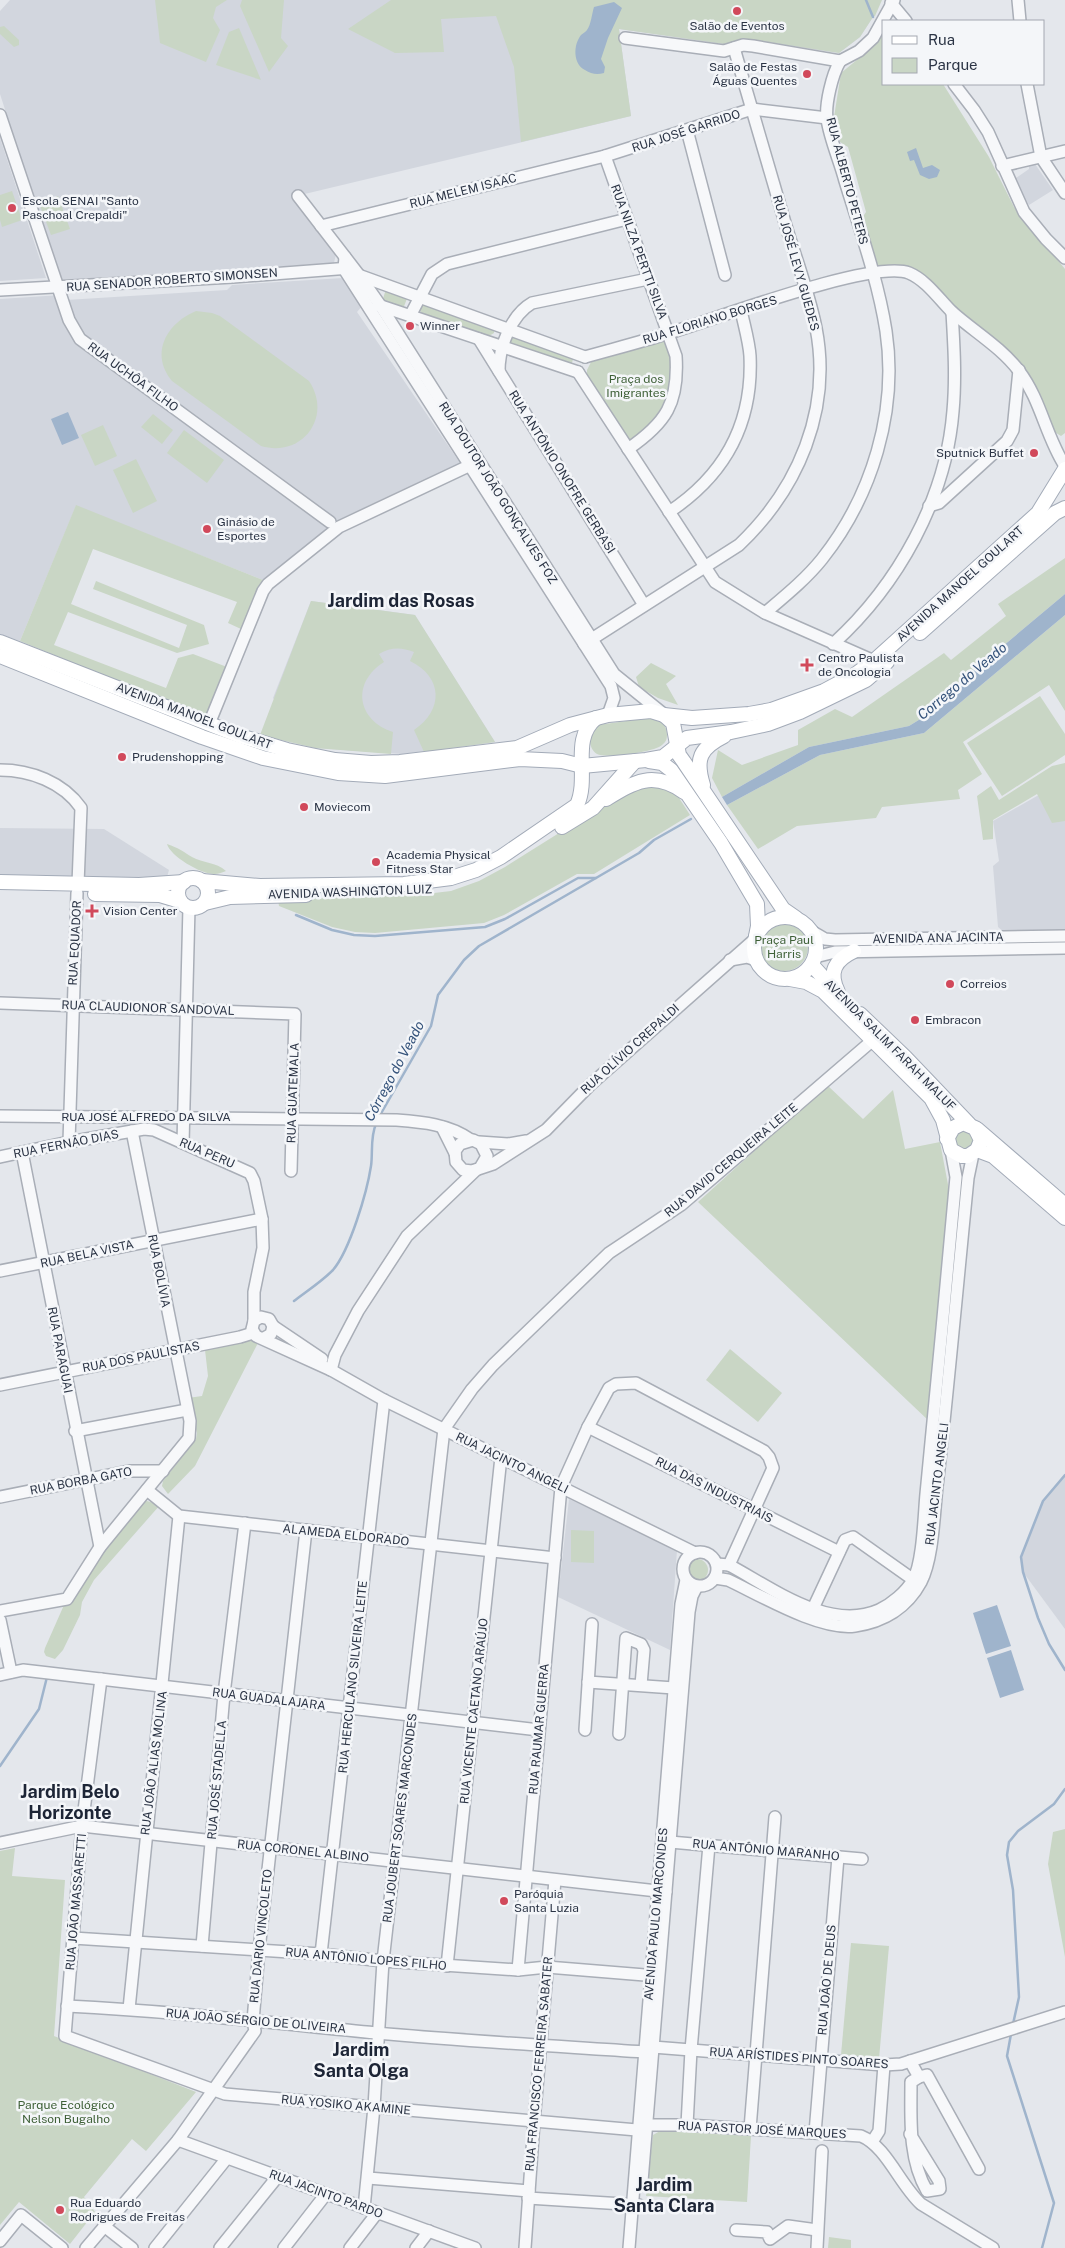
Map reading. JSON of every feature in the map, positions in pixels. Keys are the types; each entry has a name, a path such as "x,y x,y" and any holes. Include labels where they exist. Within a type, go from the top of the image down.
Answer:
{"main road":[{"name":"AVENIDA MANOEL GOULART","path":"0,642 208,724 287,750 335,760 400,762 517,748 570,725 603,716 651,711 664,715 701,717 749,714 771,710 824,691 856,674 874,661 1038,513 1065,468"},
{"name":"AVENIDA MANOEL GOULART","path":"0,656 202,737 263,758 338,773 385,776 520,759 562,761 582,766 640,761 663,757 687,738 732,732 768,724 800,712 866,680 1055,513 1065,508"},
{"path":"640,761 662,763 671,770 691,796 756,904 758,926 754,952 761,969 780,979 790,979 799,976 813,961 816,940 812,932 806,924 783,909 679,755 673,723 664,715"},
{"name":"AVENIDA WASHINGTON LUIZ","path":"202,881 260,886 397,889 451,878 476,870 509,852 577,805 582,795 583,734 588,725 603,716"},
{"path":"705,793 699,773 701,756 713,741 732,732"},
{"name":"AVENIDA WASHINGTON LUIZ","path":"205,903 230,897 450,887 475,878 505,863 593,808 640,761"},
{"path":"593,808 633,783 649,780 673,784 691,796"},
{"path":"0,882 77,889 160,895 200,907 205,903 208,891 202,881 194,878 184,882 77,889 0,891"},
{"path":"184,882 179,890 185,904"},
{"path":"755,937 762,926 772,919 784,916 796,918"},
{"path":"840,995 833,979 834,969 838,961 854,951"},
{"name":"AVENIDA SALIM FARAH MALUF","path":"813,961 840,995 905,1057 972,1126 1065,1205"},
{"name":"AVENIDA SALIM FARAH MALUF","path":"790,979 806,982 823,992 931,1098 943,1120 949,1144"},
{"path":"975,1152 981,1140 972,1126 963,1123 953,1128 949,1144 962,1156 975,1152 993,1156 1065,1218"}],"street":[{"path":"1018,0 1020,20"},
{"path":"893,1 905,20"},
{"path":"885,20 893,1"},
{"path":"625,38 724,52 743,46 753,46 840,61 859,51 873,38 882,26"},
{"name":"RUA JOSÉ LEVY GUEDES","path":"587,642 705,568 738,545 760,525 783,492 803,457 814,423 820,385 816,328 734,48"},
{"name":"RUA ALBERTO PETERS","path":"765,613 797,586 822,559 847,521 867,482 881,442 886,407 888,370 886,332 872,273 827,118 832,82 840,61"},
{"path":"955,85 988,132 1024,212 1046,239 1065,258"},
{"path":"1028,85 1040,157 1065,193"},
{"name":"RUA JOSÉ GARRIDO","path":"604,156 752,109 827,118"},
{"name":"RUA UCHÔA FILHO","path":"0,115 69,320 80,339 330,522"},
{"path":"687,130 725,275"},
{"path":"1002,166 1065,151"},
{"name":"RUA NILZA PERTTI SILVA","path":"604,156 676,356 676,389 667,413 650,434 628,449"},
{"name":"RUA MELEM ISAAC","path":"321,226 604,156"},
{"name":"RUA DOUTOR JOÃO GONÇALVES FOZ","path":"298,196 380,305 474,464"},
{"path":"410,316 432,274 447,264 627,219"},
{"path":"351,267 374,282 585,357 578,372"},
{"name":"RUA SENADOR ROBERTO SIMONSEN","path":"0,290 58,288 351,267"},
{"name":"RUA DOUTOR JOÃO GONÇALVES FOZ","path":"351,267 360,294 474,464 587,642 614,692 614,698 603,716"},
{"name":"RUA FLORIANO BORGES","path":"585,357 668,334 805,290 872,273 896,270 910,274 922,282 952,312 988,340 1019,370 1032,391 1061,449 1065,468"},
{"path":"499,371 502,347 509,330 524,308 532,303 648,279"},
{"path":"360,294 380,305 410,316 578,372 715,582 765,613 874,661"},
{"path":"669,512 686,501 726,457 744,420 750,383 750,353 741,310"},
{"path":"833,644 852,627 898,567 920,528 936,488 947,448 953,413 955,376 952,312"},
{"name":"RUA ANTÔNIO ONOFRE GERBASI","path":"479,339 644,605"},
{"path":"929,506 939,503 1007,441 1013,430 1019,370"},
{"path":"208,724 268,584 339,527 474,464"},
{"name":"RUA DOUTOR JOÃO GONÇALVES FOZ","path":"587,642 614,674 664,715"},
{"name":"RUA EQUADOR","path":"0,770 31,773 70,795 81,808 72,1006 69,1142"},
{"path":"183,1143 185,904"},
{"name":"AVENIDA ANA JACINTA","path":"812,932 825,939 835,940 1065,936"},
{"name":"RUA OLÍVIO CREPALDI","path":"331,1370 335,1355 358,1311 406,1236 478,1169 493,1164 546,1130 590,1085 755,937"},
{"name":"AVENIDA ANA JACINTA","path":"813,961 835,952 854,951 1065,948"},
{"path":"729,960 747,957 756,960"},
{"name":"RUA CLAUDIONOR SANDOVAL","path":"0,1003 295,1014"},
{"name":"RUA GUATEMALA","path":"291,1171 295,1014"},
{"name":"RUA DAVID CERQUEIRA LEITE","path":"444,1429 466,1397 493,1365 609,1253 681,1204 873,1040"},
{"name":"RUA JOSÉ ALFREDO DA SILVA","path":"0,1116 396,1120 422,1122 457,1130 475,1141"},
{"path":"442,1127 456,1157 464,1170 478,1169 486,1156 484,1148 475,1141 460,1144 456,1157"},
{"name":"RUA PERU","path":"132,1131 154,1130 250,1173 254,1181 262,1219 263,1248 254,1292 254,1321"},
{"name":"RUA FERNÃO DIAS","path":"0,1157 132,1131"},
{"name":"RUA BOLÍVIA","path":"0,1611 67,1599 100,1547 189,1438 188,1410 132,1131"},
{"name":"RUA OLÍVIO CREPALDI","path":"475,1141 508,1144 532,1139"},
{"name":"RUA JACINTO ANGELI","path":"944,1371 956,1177 949,1144"},
{"name":"RUA PARAGUAI","path":"22,1152 85,1479 100,1547"},
{"name":"RUA JACINTO ANGELI","path":"715,1578 728,1580 810,1613 854,1616 879,1610 894,1601 916,1582 935,1461 968,1178 975,1152"},
{"name":"RUA OLÍVIO CREPALDI","path":"447,1197 456,1178 456,1157"},
{"name":"RUA BELA VISTA","path":"0,1272 262,1219"},
{"path":"254,1292 271,1322 271,1334 258,1336 252,1329 254,1321 261,1317 271,1322"},
{"name":"RUA JACINTO ANGELI","path":"271,1322 325,1361 331,1370"},
{"name":"RUA JACINTO ANGELI","path":"258,1336 331,1370 384,1400 695,1553"},
{"name":"RUA DOS PAULISTAS","path":"0,1385 175,1350 258,1336"},
{"name":"RUA RAUMAR GUERRA","path":"518,1970 561,1487 588,1427 609,1388 616,1384 636,1383 764,1451 770,1457 773,1468 754,1510"},
{"name":"RUA HERCULANO SILVEIRA LEITE","path":"321,1954 384,1400"},
{"path":"76,1430 188,1410"},
{"name":"RUA DAS INDUSTRIAIS","path":"588,1427 839,1552"},
{"name":"RUA JOUBERT SOARES MARCONDES","path":"364,2208 374,2107 383,1961 396,1862 444,1429"},
{"name":"RUA VICENTE CAETANO ARAÚJO","path":"447,1966 502,1457"},
{"name":"RUA BORBA GATO","path":"0,1497 128,1471 163,1471"},
{"path":"147,1490 179,1516"},
{"path":"729,1565 754,1510"},
{"name":"ALAMEDA ELDORADO","path":"179,1516 555,1558"},
{"name":"RUA JOÃO ALIAS MOLINA","path":"129,2009 179,1516"},
{"name":"RUA JOSÉ STADELLA","path":"202,1946 224,1694 245,1524"},
{"name":"RUA DARIO VINCOLETO","path":"86,2248 178,2140 254,2031 253,2021 259,1950 306,1530"},
{"path":"810,1613 845,1540 854,1537 916,1582"},
{"path":"695,1553 708,1554 717,1564 715,1578 705,1586 697,1586 686,1580 683,1568 685,1562 695,1553"},
{"name":"RUA JACINTO ANGELI","path":"717,1564 729,1565 810,1613"},
{"name":"AVENIDA PAULO MARCONDES","path":"661,1892 670,1842 674,1688 681,1604 686,1580"},
{"name":"AVENIDA PAULO MARCONDES","path":"636,2248 636,2205 674,1743 689,1612 692,1596 697,1586"},
{"path":"0,1620 5,1673"},
{"path":"585,1730 592,1624"},
{"path":"619,1734 626,1638 641,1644 644,1650 642,1686"},
{"name":"RUA GUADALAJARA","path":"5,1673 22,1670 101,1678 349,1709 539,1730"},
{"name":"RUA JOÃO MASSARETTI","path":"65,2036 82,1826 101,1678"},
{"path":"588,1682 674,1688"},
{"path":"750,2129 775,1817"},
{"name":"RUA CORONEL ALBINO","path":"0,1842 82,1826 661,1892"},
{"name":"RUA ANTÔNIO MARANHO","path":"670,1842 862,1859"},
{"path":"687,2125 691,2050 709,1845"},
{"name":"RUA JOÃO DE DEUS","path":"815,2133 819,2059 838,1856"},
{"name":"RUA FRANCISCO FERREIRA SABATER","path":"526,2248 528,2194 555,1880"},
{"name":"RUA ANTÔNIO LOPES FILHO","path":"73,1938 321,1954 447,1966 518,1970 547,1967 655,1976"},
{"name":"RUA JOÃO SÉRGIO DE OLIVEIRA","path":"67,2006 129,2009 378,2033 541,2045 648,2050"},
{"name":"RUA ARÍSTIDES PINTO SOARES","path":"648,2050 691,2050 884,2065 901,2064 1065,2012"},
{"name":"RUA YOSIKO AKAMINE","path":"65,2036 225,2094 534,2122 642,2127"},
{"path":"910,2061 919,2076"},
{"path":"884,2065 879,2131 872,2142 911,2195 921,2204 993,2248"},
{"path":"910,2134 911,2082 919,2076 927,2075 979,2169"},
{"name":"RUA PASTOR JOSÉ MARQUES","path":"642,2127 687,2125 815,2133 861,2136 872,2142"},
{"name":"RUA JACINTO PARDO","path":"178,2140 475,2248"},
{"path":"817,2248 822,2151"},
{"path":"155,2248 228,2158"},
{"path":"220,2248 278,2176"},
{"path":"368,2178 636,2205"},
{"path":"284,2248 326,2194"},
{"name":"AVENIDA PAULO MARCONDES","path":"629,2248 636,2205"},
{"path":"350,2248 378,2212"},
{"path":"0,2241 21,2215 62,2248"},
{"path":"104,2226 132,2248"},
{"path":"736,2230 767,2232 770,2239 788,2226 817,2230"},
{"path":"416,2248 430,2231"}],"shaded area":[{"path":"10,0 866,0 873,17 860,37 839,53 750,39 724,44 619,29 631,116 292,197 336,254 334,263 60,280 0,94 0,11"},
{"name":"Escola SENAI \"Santo Paschoal Crepaldi\"","path":"0,138 46,278 0,281"},
{"path":"1035,164 1053,190 1029,205 1013,180 1029,169 1029,165"},
{"path":"343,278 363,305 357,312 460,463 336,521 263,580 76,506 20,641 0,634 0,299 61,295 66,300 227,290 232,285"},
{"path":"311,601 415,615 495,742 402,754 315,748 273,698"},
{"path":"1065,780 1065,932 1004,932 998,927 993,866 999,861 993,821"},
{"path":"0,828 104,829 169,870 167,877 148,881 0,877"},
{"path":"1065,1475 1065,1629 1023,1572 1021,1557 1043,1501"},
{"path":"569,1499 677,1550 670,1650 558,1597"}],"green space":[{"path":"155,0 227,0 216,7 213,18 220,30 206,62 160,43"},
{"path":"242,0 284,0 281,38 288,46 269,72 240,6"},
{"path":"391,0 882,0 875,16 860,37 839,53 750,39 724,44 619,29 631,116 521,142 514,67 496,16 441,19 444,52 395,53 348,29"},
{"path":"4,26 19,40 19,45 14,47 0,34 0,27"},
{"path":"239,28 261,80 216,65 229,32"},
{"path":"882,33 882,85 944,85 989,157 1014,207 1065,269 1065,433 1061,436 1053,431 1037,389 1022,368 953,306 923,276 911,267 895,265 875,267 862,218 866,212 848,147 840,142 834,117 841,73 864,54"},
{"path":"12,191 22,220 2,227 0,220 0,195"},
{"path":"58,196 70,229 51,235 39,203"},
{"path":"386,289 408,296 403,309 382,302"},
{"path":"421,303 494,329 494,333 489,336 422,313 418,309"},
{"path":"196,311 220,316 309,381 316,395 317,408 315,421 309,432 301,440 289,446 276,448 261,446 172,381 165,370 162,360 164,340 177,323"},
{"path":"512,335 574,357 571,365 509,344"},
{"name":"Praça dos Imigrantes","path":"665,339 671,358 674,392 668,405 656,419 631,442 627,440 587,377 587,370 591,362"},
{"path":"153,414 173,430 162,444 141,427"},
{"path":"103,425 117,456 95,466 81,435"},
{"path":"184,430 224,460 207,483 167,453"},
{"path":"136,459 157,501 133,513 113,470"},
{"path":"76,505 263,580 241,629 228,623 237,602 93,549 71,604 179,648 187,625 93,589 96,581 204,625 209,644 177,653 68,612 54,645 166,688 178,658 193,654 227,667 207,718 20,641"},
{"path":"1065,558 1065,594 960,682 935,710 909,726 809,747 722,797 712,778 718,750 742,765 798,745 798,730 835,709 852,717 944,653 951,660 1006,616 998,604"},
{"path":"311,601 415,615 495,742 424,752 414,730 431,713 435,704 436,694 429,676 410,661 414,652 405,649 392,649 379,654 384,662 366,680 363,690 366,710 372,719 393,732 391,754 315,748 260,735"},
{"path":"1065,615 1065,711 1049,685 963,742 982,774 958,790 960,799 882,807 876,818 797,826 758,849 727,805 820,755 924,733"},
{"path":"651,663 676,676 666,684 678,705 658,698 639,687 636,677"},
{"path":"1040,696 1065,734 1065,755 1002,796 967,743"},
{"path":"655,717 664,724 667,732 665,742 658,748 610,756 597,754 592,749 590,736 598,725"},
{"path":"1065,763 1065,821 1052,823 1037,794 993,820 993,839 983,840 977,796 991,786 999,800 1052,766"},
{"path":"650,784 674,790 690,815 594,874 577,874 504,915 484,923 375,933 355,932 332,927 279,906 278,900 417,895 451,891 479,881 505,867 634,786"},
{"path":"167,844 178,848 196,859 218,866 226,871 216,874 195,868 174,854"},
{"name":"Praça Paul Harris","path":"779,923 789,923 801,930 808,942 808,952 801,964 789,971 779,971 771,967 764,960 760,952 760,942 764,934 771,927"},
{"path":"827,1085 863,1119 893,1090 905,1149 940,1142 949,1190 929,1421 698,1202"},
{"path":"964,1130 971,1133 974,1140 971,1147 964,1150 957,1147 954,1140 957,1133"},
{"path":"254,1339 259,1341 195,1466 168,1494 162,1486 163,1481 196,1439 197,1433 188,1398 202,1396 208,1376 205,1350"},
{"path":"730,1349 782,1393 758,1422 706,1380"},
{"path":"147,1501 160,1505 94,1580 82,1602 80,1615 63,1650 55,1659 46,1656 45,1648 64,1605 72,1601 101,1554 143,1502"},
{"path":"571,1530 594,1531 594,1563 571,1562"},
{"path":"697,1559 705,1562 708,1570 705,1578 697,1581 689,1578 686,1570 689,1562"},
{"path":"1065,1829 1065,1957 1048,1864 1053,1832"},
{"name":"Parque Ecológico Nelson Bugalho","path":"15,1848 12,1876 65,1880 54,2036 196,2092 146,2151 132,2139 84,2197 95,2212 70,2244 19,2202 0,2225 0,1851"},
{"path":"851,1943 889,1946 879,2059 841,2055"},
{"path":"660,2131 751,2136 747,2202 646,2196 653,2135"},
{"path":"829,2237 851,2240 851,2248 828,2248"}],"water":[{"path":"614,2 622,8 608,38 601,59 605,67 604,73 592,73 581,67 576,59 578,39 588,28 594,7"},
{"path":"916,148 923,168 932,165 940,170 937,177 929,179 920,175 914,160 910,161 907,152"},
{"path":"68,412 79,438 62,445 51,419"},
{"name":"Corrego do Veado","path":"1065,594 1065,615 924,733 820,755 727,805 722,797 809,747 909,726 935,710 960,682"},
{"path":"997,1605 1011,1646 986,1654 973,1613"},
{"path":"1011,1650 1024,1690 1000,1698 987,1658"}],"waterway":[{"path":"866,0 873,17"},
{"name":"Córrego do Veado","path":"379,1117 431,1026 438,995 464,960 479,946 639,853 654,840 691,819"},
{"name":"Córrego do Veado","path":"296,915 332,930 354,935 375,936 485,927 505,919 578,878 596,878"},
{"name":"Córrego do Veado","path":"294,1301 333,1270 346,1249 366,1190 371,1166 372,1140 376,1124"},
{"path":"1065,1475 1043,1501 1021,1557 1023,1572 1038,1618 1049,1644 1065,1670"},
{"path":"0,1766 39,1709 47,1677"},
{"path":"1013,2024 1019,1997 1013,1890 1007,1855 1009,1842 1018,1831 1054,1804 1065,1789"},
{"path":"1011,2034 1007,2056 1054,2203 1042,2248"}],"place":[{"name":"Salão de Eventos","path":"737,11"},
{"name":"Salão de Festas Águas Quentes","path":"807,74"},
{"name":"Escola SENAI \"Santo Paschoal Crepaldi\"","path":"12,208"},
{"name":"Winner","path":"410,326"},
{"name":"Sputnick Buffet","path":"1034,453"},
{"name":"Ginásio de Esportes","path":"207,529"},
{"name":"Centro Paulista de Oncologia","path":"807,665"},
{"name":"Prudenshopping","path":"122,757"},
{"name":"Moviecom","path":"304,807"},
{"name":"Academia Physical Fitness Star","path":"376,862"},
{"name":"Vision Center","path":"92,911"},
{"name":"Correios","path":"950,984"},
{"name":"Embracon","path":"915,1020"},
{"name":"Paróquia Santa Luzia","path":"504,1901"},
{"name":"Rua Eduardo Rodrigues de Freitas","path":"60,2210"}],"district":[{"name":"Jardim das Rosas","path":"401,600"},
{"name":"Jardim Belo Horizonte","path":"70,1801"},
{"name":"Jardim Santa Olga","path":"361,2059"},
{"name":"Jardim Santa Clara","path":"664,2194"}]}
